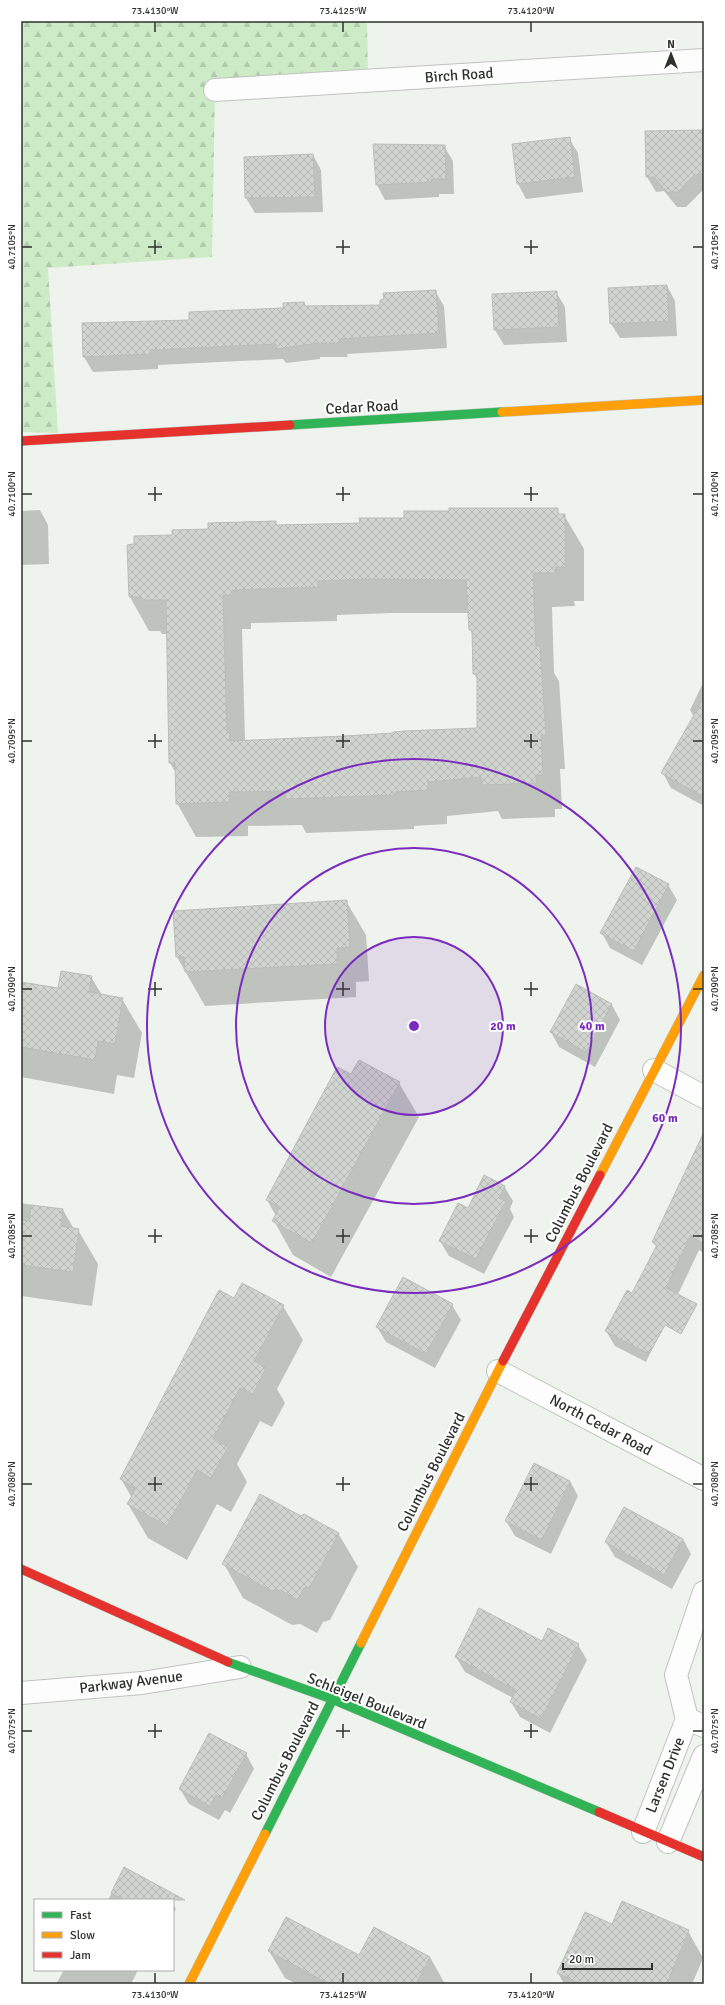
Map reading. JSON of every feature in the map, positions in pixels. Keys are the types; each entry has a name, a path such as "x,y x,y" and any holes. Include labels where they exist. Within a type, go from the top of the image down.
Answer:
{"street":[{"name":"Birch Road","path":"215,90 704,60"},
{"name":"Cedar Road","path":"21,441 704,400"},
{"name":"Columbus Boulevard","path":"189,1984 498,1371 704,975"},
{"path":"654,1070 704,1097"},
{"name":"North Cedar Road","path":"498,1371 704,1479"},
{"name":"Schleigel Boulevard","path":"21,1569 240,1667 332,1699 643,1832 704,1856"},
{"name":"Larsen Drive","path":"643,1832 696,1722 676,1675 704,1592"},
{"name":"Parkway Avenue","path":"21,1693 142,1682 240,1667"},
{"name":"Larsen Drive","path":"668,1842 704,1756"}],"green space":[{"path":"21,21 367,21 368,81 215,90 212,257 48,268 58,433 21,432"}],"building":[{"path":"704,130 704,174 694,175 678,192 667,192 654,177 646,177 645,131"},
{"path":"570,137 575,177 517,184 512,144"},
{"path":"373,144 445,145 446,179 431,179 431,182 376,185"},
{"path":"313,154 315,197 245,198 244,157"},
{"path":"667,285 669,321 610,324 608,288"},
{"path":"436,290 439,333 339,339 340,343 312,343 276,349 276,344 150,350 150,354 83,357 82,323 189,320 189,312 283,308 283,303 304,302 305,306 380,305 380,300 384,299 383,293"},
{"path":"557,291 559,327 494,330 492,294"},
{"path":"449,508 558,508 558,514 565,514 565,567 555,567 556,573 533,573 536,646 540,646 546,735 541,735 543,775 536,775 536,783 482,785 481,777 428,782 428,790 395,792 395,795 286,799 285,791 229,792 229,802 176,804 175,763 169,763 166,600 141,600 141,597 129,597 127,545 134,544 134,536 172,535 172,530 208,529 208,523 276,521 276,525 360,523 359,518 404,518 404,511 449,511","holes":["372,579 466,580 469,630 472,630 473,674 477,674 477,728 230,741 230,733 227,733 223,595 232,595 232,590 318,587 318,581"]},
{"path":"704,697 704,797 661,773"},
{"path":"636,867 669,884 634,951 600,933"},
{"path":"347,900 350,947 337,948 337,964 185,972 184,957 176,957 173,911"},
{"path":"61,971 92,976 89,992 123,998 115,1044 98,1041 95,1060 21,1047 21,982 58,988"},
{"path":"576,984 612,1004 586,1052 550,1032"},
{"path":"359,1060 400,1082 312,1243 272,1221 280,1207 266,1200 337,1067 351,1074"},
{"path":"704,1132 704,1244 690,1236 666,1288 697,1304 681,1334 665,1325 649,1354 605,1331 627,1290 632,1293 657,1245 652,1242"},
{"path":"484,1175 505,1186 499,1198 506,1201 476,1259 439,1241 458,1203 468,1208"},
{"path":"31,1205 63,1209 61,1226 79,1229 73,1272 21,1265 21,1220 29,1221"},
{"path":"403,1277 453,1304 426,1354 376,1327"},
{"path":"242,1283 284,1305 254,1361 266,1368 253,1394 240,1388 213,1439 228,1447 211,1478 197,1470 167,1526 127,1504 136,1488 120,1479 219,1290 234,1298"},
{"path":"534,1463 570,1481 542,1540 505,1521"},
{"path":"260,1494 301,1516 304,1514 339,1533 310,1587 304,1588 298,1600 280,1590 272,1591 222,1564"},
{"path":"624,1507 683,1539 664,1575 605,1542"},
{"path":"479,1608 542,1641 548,1628 579,1644 541,1719 510,1702 516,1690 455,1657"},
{"path":"209,1733 247,1753 222,1798 216,1795 210,1806 179,1789"},
{"path":"124,1867 185,1900 122,1899 111,1893"},
{"path":"622,1901 689,1930 667,1984 581,1984 557,1973 585,1912 612,1924"},
{"path":"286,1917 359,1955 374,1927 430,1957 416,1984 329,1984 268,1951"}],"traffic: fast":[{"path":"290,425 502,412"},
{"path":"265,1834 361,1643"},
{"path":"228,1662 332,1699 599,1812"}],"traffic: slow":[{"path":"502,412 704,400"},
{"path":"600,1175 704,975"},
{"path":"361,1643 503,1361"},
{"path":"189,1984 265,1834"}],"traffic: jam":[{"path":"21,441 290,425"},
{"path":"503,1361 600,1175"},
{"path":"21,1569 228,1662"},
{"path":"599,1812 704,1857"}]}
